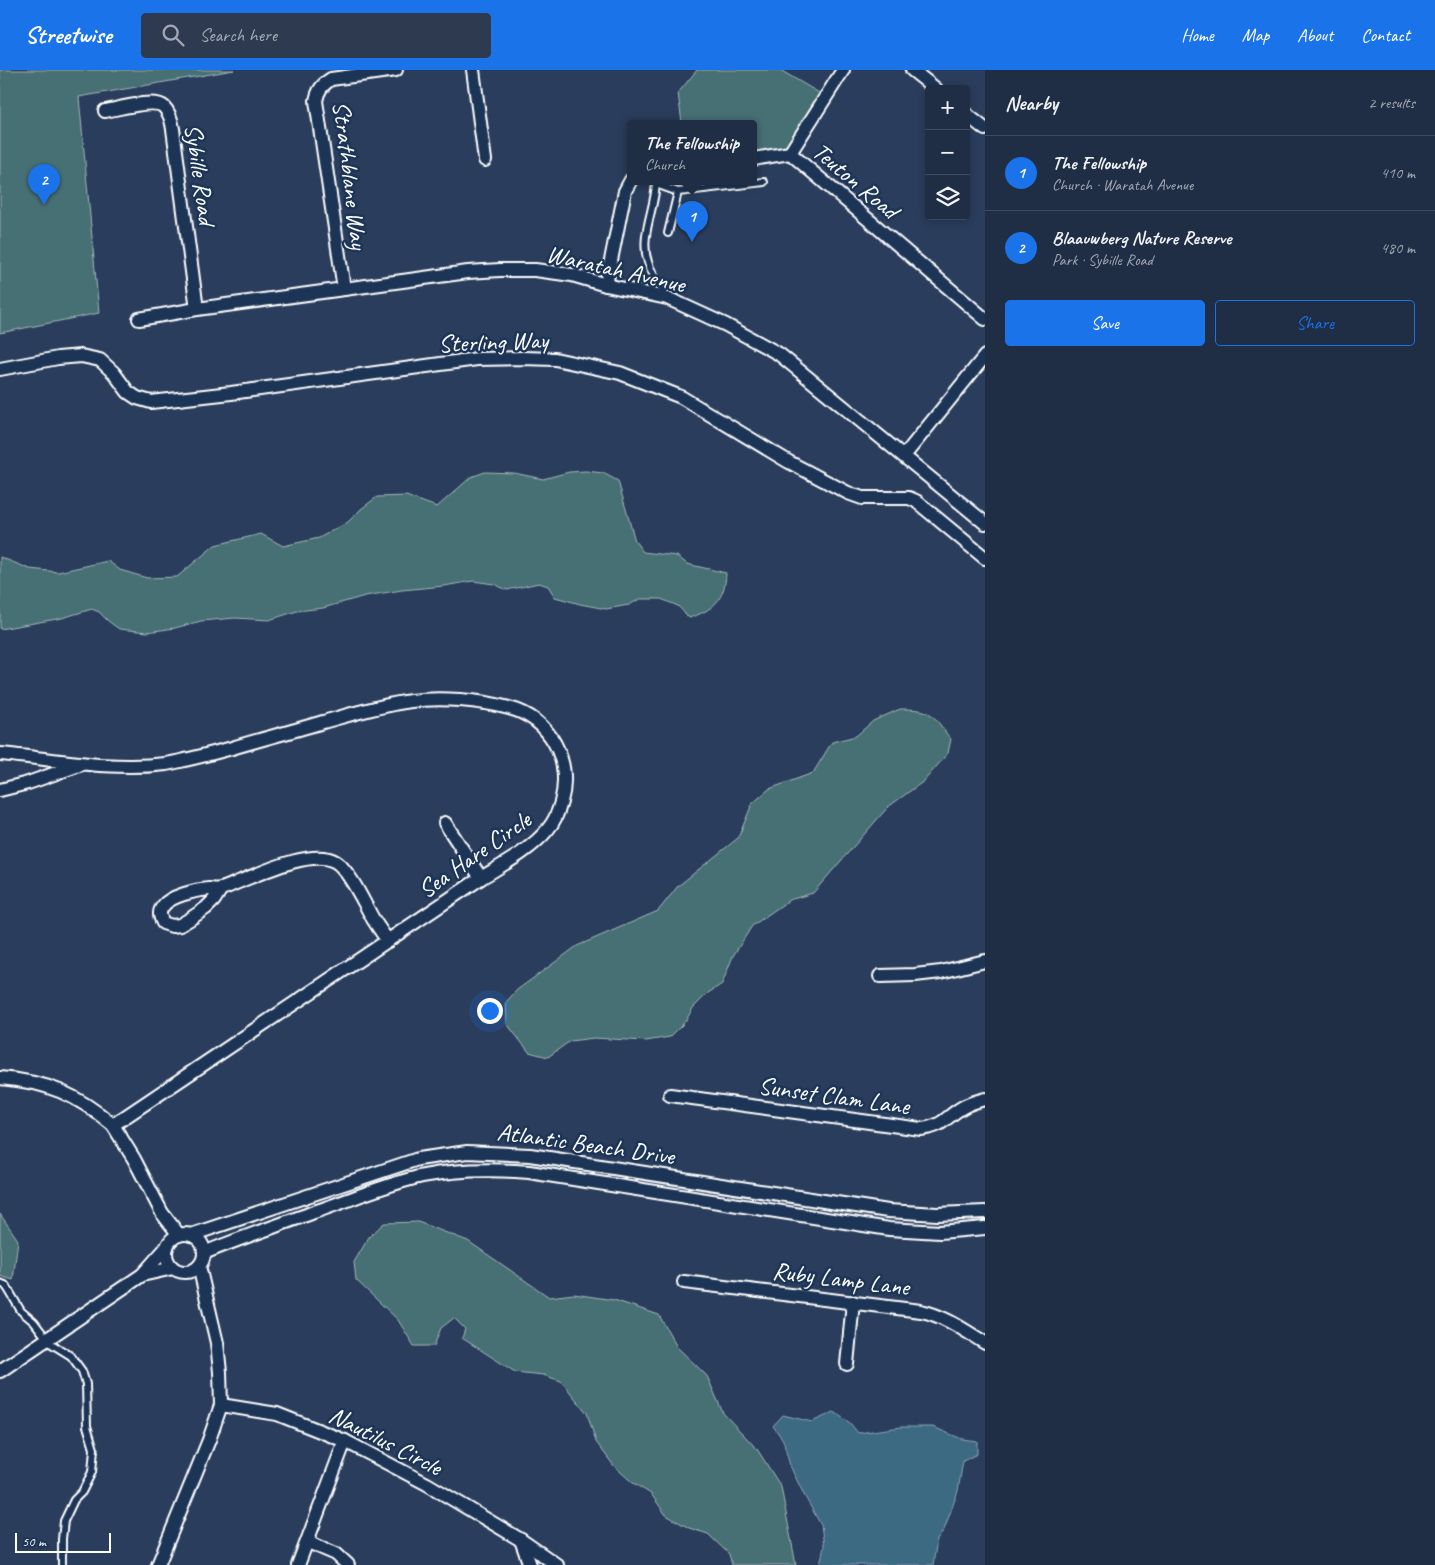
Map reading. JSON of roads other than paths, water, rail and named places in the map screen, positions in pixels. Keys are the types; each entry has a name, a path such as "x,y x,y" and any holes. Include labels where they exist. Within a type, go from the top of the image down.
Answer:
{"street":[{"name":"Strathblane Way","path":"344,288 316,101 318,91 323,84 332,79 396,70"},
{"path":"474,70 485,160"},
{"path":"757,158 790,154 843,70"},
{"path":"912,70 931,85"},
{"name":"Sybille Road","path":"105,111 150,103 160,104 170,116 174,129 197,309"},
{"path":"970,117 985,129"},
{"name":"Teuton Road","path":"790,154 985,319"},
{"path":"606,285 625,191 628,185"},
{"name":"Waratah Avenue","path":"139,319 197,309 468,272 536,270 572,275 606,285 667,298 726,325 779,354 985,523"},
{"name":"Sterling Way","path":"0,369 58,358 81,356 100,360 114,373 128,392 138,398 152,402 477,359 555,359 587,365 620,373 681,397 789,462 848,493 862,498 909,498 916,501 985,558"},
{"path":"904,456 985,356"},
{"name":"Sea Hare Circle","path":"0,754 82,764 142,765 182,761 360,711 429,699 458,700 510,708 540,724 551,736 561,755 565,775 564,793 557,818 542,836 512,860 481,878 113,1125"},
{"name":"Sea Hare Circle","path":"0,790 28,783 82,764"},
{"path":"445,823 481,878"},
{"path":"221,889 291,863 327,858 336,862 344,869 374,921 388,941"},
{"path":"880,976 941,972 985,961"},
{"path":"0,1078 24,1080 49,1086 73,1097 96,1111 113,1125 134,1159 177,1240"},
{"name":"Sunset Clam Lane","path":"670,1094 921,1129 937,1126 948,1120 961,1108 985,1099"},
{"name":"Atlantic Beach Drive","path":"0,1371 142,1275 177,1240 418,1159 441,1155 486,1152 530,1154 872,1208 937,1214 985,1212"},
{"path":"529,1172 530,1154"},
{"name":"Atlantic Beach Drive","path":"204,1253 420,1177 439,1173 494,1169 529,1172 889,1228 940,1232 985,1228"},
{"path":"370,1176 376,1191"},
{"path":"698,1199 702,1182"},
{"path":"870,1225 872,1208"},
{"path":"177,1240 200,1242 204,1253 194,1269"},
{"path":"177,1240 167,1259 173,1268 179,1271 194,1269"},
{"name":"Atlantic Beach Drive","path":"142,1275 173,1268"},
{"path":"158,1565 209,1440 221,1405 220,1372 213,1321 194,1269"},
{"name":"Ruby Lamp Lane","path":"684,1282 921,1311 946,1319 985,1343"},
{"path":"847,1364 853,1302"},
{"name":"Nautilus Circle","path":"221,1405 277,1414 345,1441 427,1484 521,1540 557,1565"},
{"path":"298,1565 345,1441"},
{"path":"521,1540 530,1565"},
{"path":"308,1542 336,1554 348,1565"}],"lane":[{"path":"757,182 764,182"},
{"path":"655,185 646,237 647,261 667,298"},
{"path":"663,185 678,192 725,185"},
{"path":"668,233 678,192"},
{"path":"0,1284 8,1289 21,1311 34,1322 47,1339 70,1356 82,1371 86,1384 87,1426 94,1448 92,1472 82,1492 74,1500 64,1521 62,1565"}],"water":[{"path":"834,1412 850,1423 858,1433 901,1427 933,1427 962,1439 977,1441 977,1454 963,1461 958,1491 944,1530 937,1540 933,1565 820,1565 824,1546 821,1525 790,1466 783,1440 773,1426 783,1415 812,1422"}],"place":[{"name":"Blaauwberg Nature Reserve","path":"44,205"},
{"name":"The Fellowship","path":"692,242"}]}
